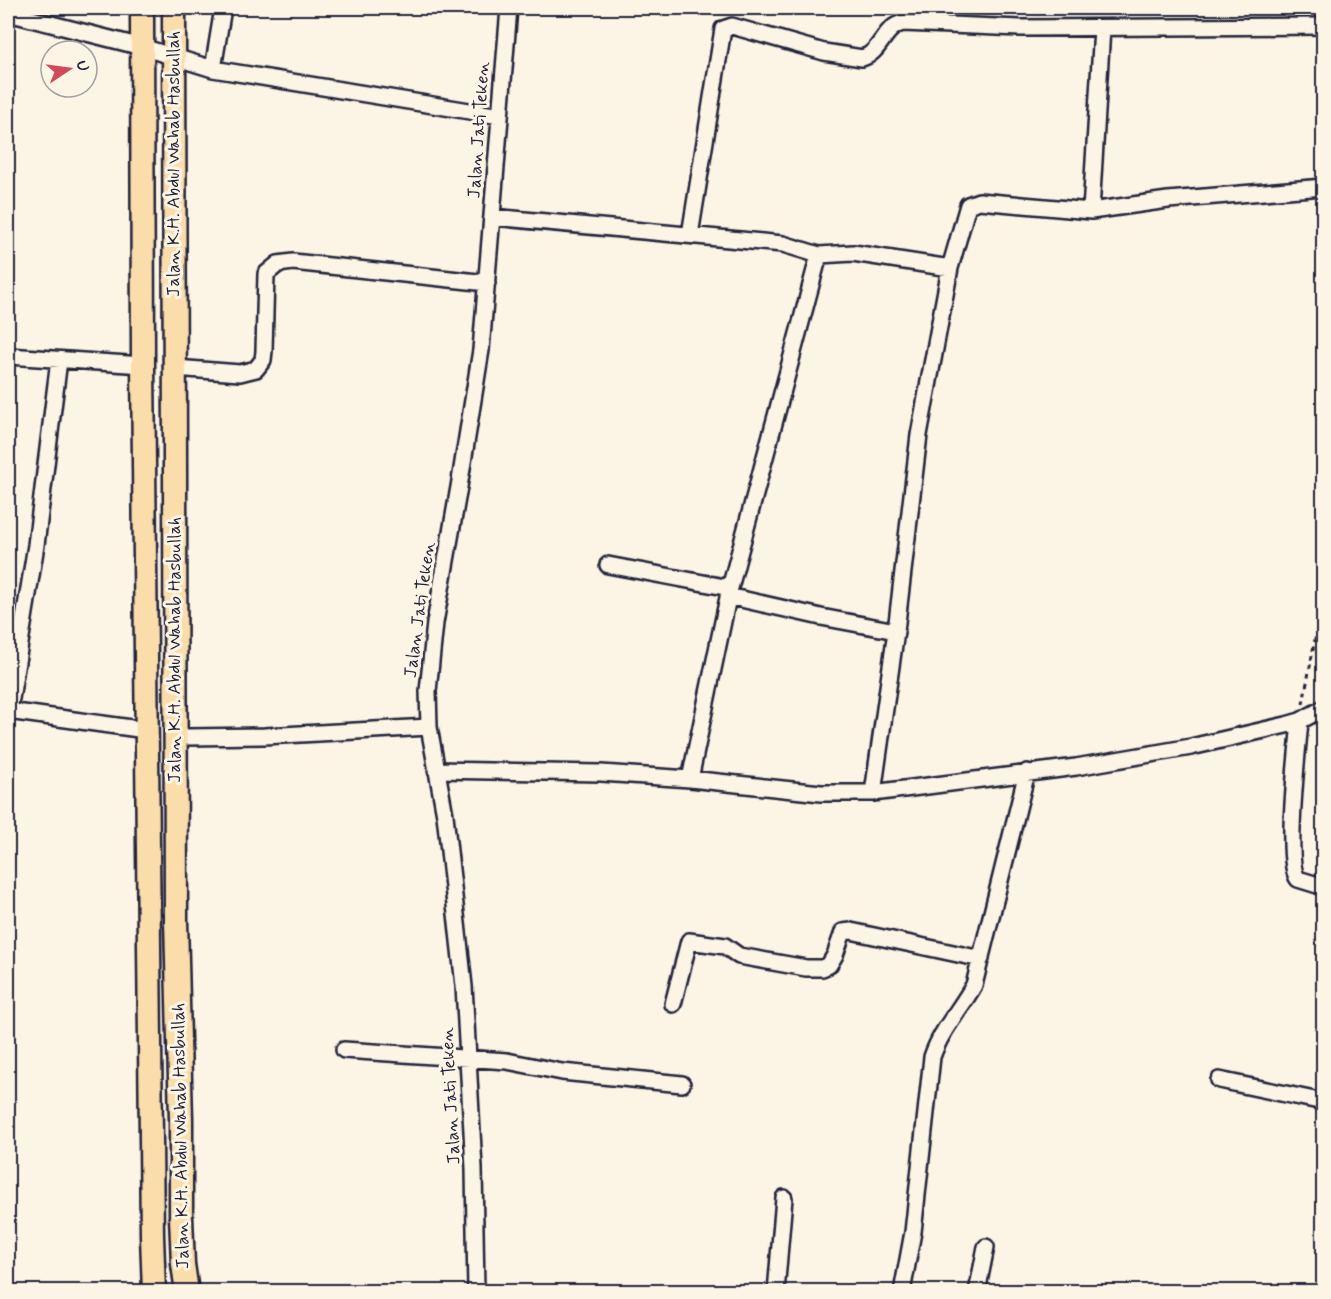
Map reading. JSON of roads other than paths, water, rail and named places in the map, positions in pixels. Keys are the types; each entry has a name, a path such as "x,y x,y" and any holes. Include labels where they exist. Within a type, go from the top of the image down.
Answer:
{"highway":[{"name":"Jalan K.H. Abdul Wahab Hasbullah","path":"142,8 143,365 154,1292"},
{"name":"Jalan K.H. Abdul Wahab Hasbullah","path":"174,8 176,920 181,1217 187,1292"},
{"path":"148,885 153,891 162,891 165,887 168,774 171,734 176,724"},
{"path":"151,1136 158,1094 155,921 160,912 176,920"}],"street":[{"path":"213,69 223,8"},
{"name":"Jalan Jati Teken","path":"476,1292 470,1057 448,843 429,727 428,691 431,648 477,374 487,282 509,8"},
{"path":"8,13 142,46 213,69 500,116"},
{"path":"690,235 725,27 732,26 824,51 862,58 867,57 878,46 891,27 903,23 1020,28 1323,26"},
{"path":"1091,211 1102,28"},
{"path":"873,793 896,631 918,435 950,268 967,207 979,201 1091,211 1168,200 1323,187"},
{"path":"492,217 783,244 819,255 853,253 950,268"},
{"path":"690,779 729,592 819,255"},
{"path":"175,368 240,373 256,369 262,360 264,351 266,277 269,270 278,264 293,262 487,282"},
{"path":"8,356 143,365"},
{"path":"59,360 36,545 8,711 147,730"},
{"path":"608,565 729,592 821,617 896,631"},
{"path":"436,770 544,771 690,779 821,793 873,793 1076,767 1191,747 1300,720 1323,708"},
{"path":"1300,720 1292,840 1294,871 1298,879 1323,887"},
{"path":"176,724 186,737 264,736 429,727"},
{"path":"902,1292 913,1233 932,1057 937,1042 974,985 1027,772"},
{"path":"673,1004 686,945 689,941 725,946 739,956 806,968 822,968 835,955 843,932 851,931 981,959"},
{"path":"344,1050 507,1060 562,1072 682,1084"},
{"path":"1219,1080 1323,1102"},
{"path":"776,1292 784,1198"},
{"path":"977,1292 986,1247"}]}
